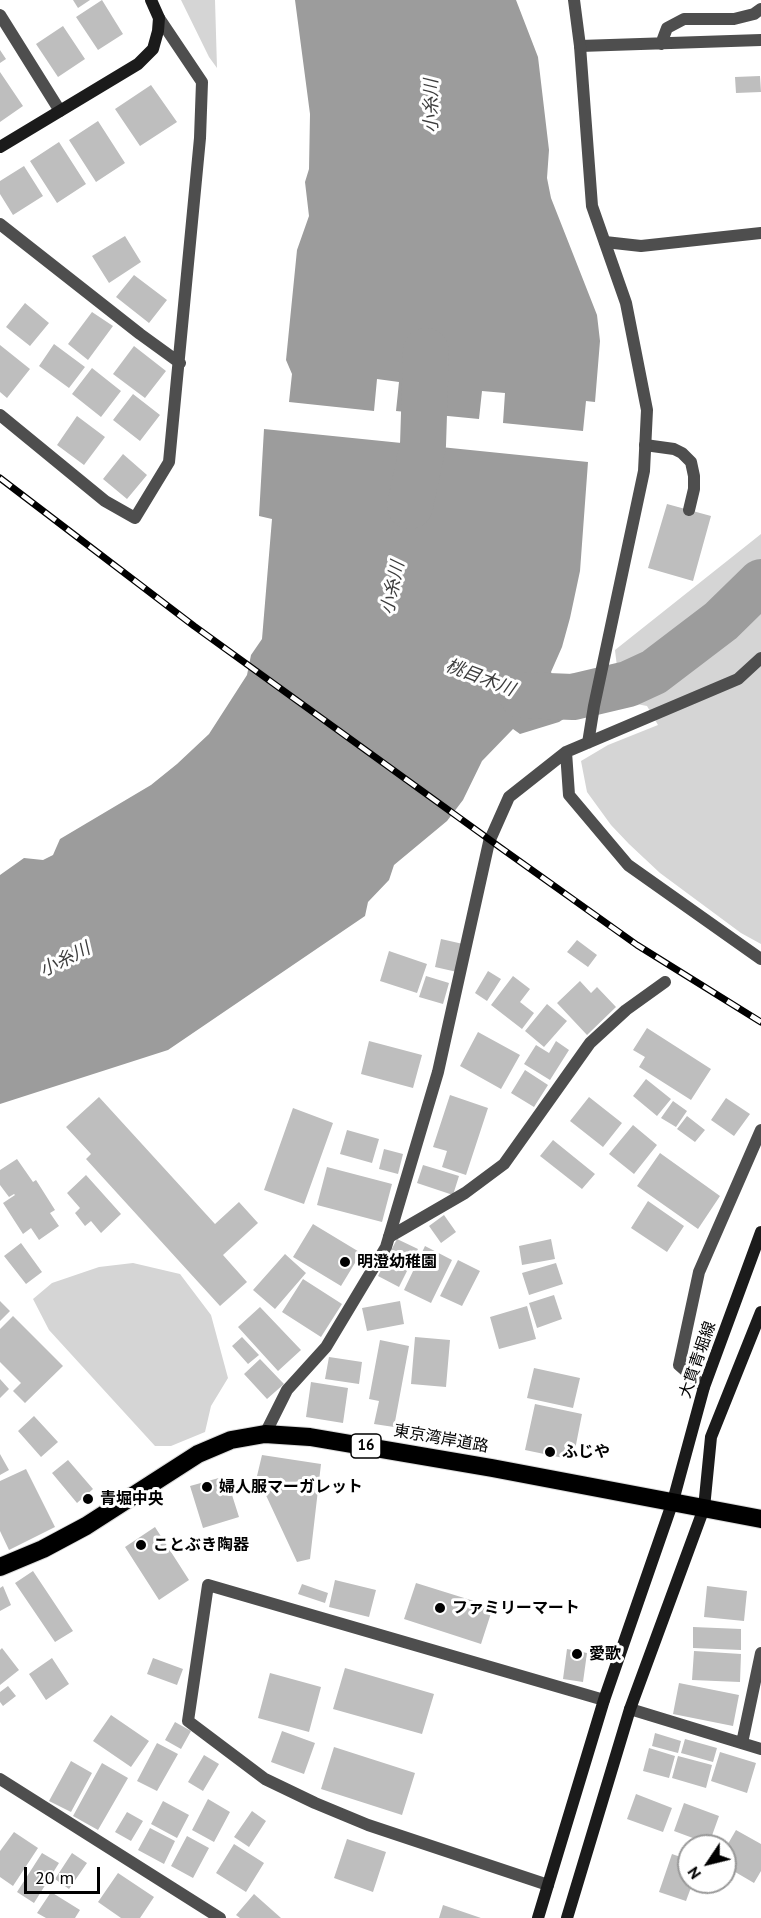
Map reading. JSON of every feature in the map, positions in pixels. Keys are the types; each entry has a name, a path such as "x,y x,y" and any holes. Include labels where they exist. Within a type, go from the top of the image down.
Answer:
{"highway":[{"name":"東京湾岸道路","path":"0,1567 43,1549 86,1526 198,1454 231,1440 265,1434 310,1437 761,1518"}],"street":[{"path":"0,415 105,501 135,518 169,462 200,138 202,82 159,18 151,0"},
{"path":"574,0 580,46 592,206 626,303 647,410 644,471 588,743"},
{"path":"661,44 668,28 684,19 734,19 754,14 761,9"},
{"path":"0,15 60,111"},
{"path":"0,147 138,64 153,49 159,18"},
{"path":"580,46 761,40"},
{"path":"0,224 180,363"},
{"path":"605,242 641,246 761,233"},
{"path":"645,445 674,449 691,462 694,489 689,510"},
{"path":"265,1434 287,1390 326,1347 386,1247 438,1072 489,843 509,797 566,752 738,679 761,658"},
{"path":"566,752 569,795 628,865 761,959"},
{"path":"388,1237 465,1193 504,1164 590,1043 626,1010 665,982"},
{"path":"704,1387 679,1365 699,1272 761,1130"},
{"name":"大貫青堀線","path":"538,1918 604,1700 673,1501 704,1387 761,1232"},
{"path":"567,1918 630,1709 704,1508 711,1437 761,1312"},
{"path":"548,1885 368,1825 315,1803 265,1779 188,1721 208,1585 604,1700"},
{"path":"742,1743 761,1653"},
{"path":"630,1709 761,1749"},
{"path":"0,1779 220,1918"}],"shaded area":[{"path":"181,0 215,0 217,68 209,57"},
{"path":"761,534 761,944 741,933 660,873 629,844 611,825 587,792 581,761 608,745 658,725 647,706 621,701 615,650"},
{"path":"133,1263 180,1274 211,1315 228,1378 211,1406 205,1432 171,1446 155,1446 49,1330 33,1299 52,1283 99,1267"}],"water":[{"path":"295,0 516,0 538,57 549,150 547,178 551,198 597,315 600,341 595,402 586,401 583,431 503,423 505,393 482,391 479,419 396,411 399,382 377,379 374,411 289,402 292,374 286,360 297,250 309,216 305,182 309,169 310,114"},
{"path":"264,429 588,462 580,571 562,647 551,672 559,685 590,677 582,707 559,722 520,734 513,729 482,761 463,800 447,821 394,865 389,880 368,902 365,916 168,1050 0,1104 0,875 24,858 43,860 53,855 60,839 151,785 177,764 209,734 247,675 251,655 262,639 272,519 259,516"},
{"path":"611,670 619,677 641,678 637,685 637,693 605,701"}],"building":[{"path":"73,0 90,0 78,8"},
{"path":"102,0 123,34 98,50 76,17"},
{"path":"63,26 85,59 58,77 36,44"},
{"path":"0,50 6,59 0,63"},
{"path":"0,72 23,106 0,122"},
{"path":"760,76 761,92 736,93 735,77"},
{"path":"151,85 177,122 140,146 115,109"},
{"path":"98,121 125,163 96,182 69,140"},
{"path":"59,142 86,184 57,203 30,161"},
{"path":"24,166 43,196 13,215 0,194 0,181"},
{"path":"125,236 141,262 109,283 92,256"},
{"path":"134,275 167,300 149,323 116,297"},
{"path":"25,303 49,323 30,346 6,327"},
{"path":"92,312 113,326 88,360 68,344"},
{"path":"54,344 85,367 69,388 39,366"},
{"path":"0,345 30,369 7,398 0,392"},
{"path":"134,346 166,371 145,398 113,374"},
{"path":"92,368 121,391 101,417 72,394"},
{"path":"133,394 160,415 140,441 113,420"},
{"path":"77,416 105,437 84,465 57,445"},
{"path":"123,454 147,475 127,499 103,479"},
{"path":"667,504 711,516 693,581 648,568"},
{"path":"441,939 463,944 457,972 435,967"},
{"path":"577,940 597,955 588,967 567,952"},
{"path":"389,951 427,964 417,993 380,981"},
{"path":"488,971 501,979 487,1001 475,993"},
{"path":"426,976 449,983 443,1004 419,997"},
{"path":"513,976 530,989 520,1002 534,1013 522,1029 491,1005"},
{"path":"580,981 591,993 597,987 616,1007 587,1035 557,1003"},
{"path":"547,1004 567,1021 544,1047 525,1031"},
{"path":"647,1028 711,1069 691,1100 639,1067 645,1057 633,1050"},
{"path":"478,1032 520,1055 501,1089 460,1066"},
{"path":"369,1041 422,1055 413,1088 361,1074"},
{"path":"556,1041 569,1050 550,1080 524,1064 536,1045 549,1053"},
{"path":"525,1070 548,1085 534,1107 511,1093"},
{"path":"646,1079 671,1099 657,1116 633,1096"},
{"path":"450,1095 488,1108 466,1175 442,1167 447,1151 433,1147"},
{"path":"99,1097 215,1224 239,1202 258,1223 223,1255 247,1282 220,1306 86,1159 91,1154 66,1127"},
{"path":"589,1097 622,1123 603,1147 570,1121"},
{"path":"726,1098 750,1114 734,1136 711,1120"},
{"path":"673,1101 687,1111 676,1127 661,1118"},
{"path":"293,1108 333,1123 304,1204 264,1190"},
{"path":"687,1116 705,1130 695,1142 677,1129"},
{"path":"633,1125 657,1145 634,1174 609,1154"},
{"path":"347,1130 379,1139 372,1163 340,1154"},
{"path":"553,1140 595,1174 582,1189 540,1156"},
{"path":"384,1149 403,1154 398,1174 379,1169"},
{"path":"660,1153 720,1196 698,1229 637,1186"},
{"path":"17,1159 33,1182 36,1180 55,1210 50,1213 59,1226 39,1240 31,1228 23,1234 3,1203 15,1195 9,1197 0,1185 0,1170"},
{"path":"423,1165 459,1176 453,1195 417,1183"},
{"path":"327,1167 392,1184 382,1222 317,1205"},
{"path":"86,1175 121,1214 101,1233 91,1221 85,1226 75,1213 80,1208 67,1193"},
{"path":"648,1201 684,1226 667,1252 631,1228"},
{"path":"444,1215 456,1232 441,1243 429,1226"},
{"path":"313,1224 361,1253 341,1286 293,1257"},
{"path":"397,1239 418,1249 399,1287 378,1276"},
{"path":"551,1239 555,1259 522,1265 519,1246"},
{"path":"21,1243 42,1272 26,1284 4,1256"},
{"path":"425,1246 452,1260 431,1303 404,1290"},
{"path":"285,1254 306,1273 275,1309 253,1290"},
{"path":"458,1260 480,1271 462,1306 440,1296"},
{"path":"556,1263 563,1284 529,1295 522,1273"},
{"path":"303,1279 342,1304 321,1337 282,1312"},
{"path":"554,1295 562,1319 537,1328 529,1303"},
{"path":"0,1301 10,1311 0,1321"},
{"path":"400,1301 404,1324 367,1331 362,1308"},
{"path":"527,1306 536,1339 499,1349 490,1317"},
{"path":"260,1307 301,1350 278,1371 238,1327"},
{"path":"13,1316 63,1366 25,1403 13,1391 21,1383 0,1362 0,1329"},
{"path":"242,1337 259,1355 248,1364 232,1346"},
{"path":"415,1337 450,1340 446,1387 411,1384"},
{"path":"380,1340 409,1346 394,1427 374,1424 379,1401 369,1399"},
{"path":"329,1357 362,1362 359,1384 325,1379"},
{"path":"260,1359 284,1384 267,1399 244,1374"},
{"path":"534,1368 580,1378 573,1408 527,1398"},
{"path":"0,1379 9,1389 0,1398"},
{"path":"311,1382 348,1388 343,1423 306,1417"},
{"path":"535,1404 582,1414 573,1460 525,1450"},
{"path":"34,1416 58,1442 41,1457 18,1431"},
{"path":"0,1454 9,1470 0,1475"},
{"path":"262,1455 321,1464 310,1559 297,1562 257,1476"},
{"path":"68,1460 93,1489 77,1503 52,1473"},
{"path":"26,1469 55,1527 9,1550 0,1531 0,1481"},
{"path":"226,1476 239,1517 203,1528 190,1486"},
{"path":"155,1527 189,1580 159,1600 125,1547"},
{"path":"33,1571 73,1631 55,1642 15,1583"},
{"path":"335,1580 376,1590 369,1617 329,1607"},
{"path":"416,1583 493,1607 481,1644 404,1619"},
{"path":"302,1584 328,1593 325,1603 298,1594"},
{"path":"3,1586 11,1605 0,1611 0,1588"},
{"path":"707,1586 747,1591 744,1621 704,1617"},
{"path":"693,1627 741,1629 741,1650 693,1648"},
{"path":"2,1648 19,1670 0,1685 0,1650"},
{"path":"567,1649 587,1653 583,1682 563,1679"},
{"path":"694,1651 741,1654 740,1682 692,1680"},
{"path":"52,1658 69,1684 46,1700 29,1674"},
{"path":"153,1658 183,1669 177,1685 147,1674"},
{"path":"345,1668 434,1694 422,1734 333,1709"},
{"path":"270,1673 321,1687 309,1732 258,1718"},
{"path":"679,1683 739,1695 733,1726 673,1714"},
{"path":"8,1686 16,1696 3,1706 0,1702 0,1692"},
{"path":"111,1715 149,1741 131,1767 93,1741"},
{"path":"175,1722 191,1731 181,1749 165,1740"},
{"path":"282,1731 315,1743 304,1774 271,1762"},
{"path":"655,1733 681,1741 678,1753 652,1746"},
{"path":"685,1739 717,1748 713,1762 681,1753"},
{"path":"157,1743 178,1754 157,1791 137,1781"},
{"path":"334,1747 415,1773 402,1815 321,1789"},
{"path":"649,1748 675,1756 669,1778 643,1771"},
{"path":"720,1752 756,1763 747,1793 711,1781"},
{"path":"204,1755 219,1764 203,1791 188,1782"},
{"path":"678,1756 712,1765 706,1788 672,1778"},
{"path":"71,1761 92,1773 71,1812 49,1801"},
{"path":"102,1763 128,1778 98,1830 73,1816"},
{"path":"636,1794 672,1808 663,1832 627,1819"},
{"path":"208,1799 230,1812 214,1842 192,1830"},
{"path":"163,1801 189,1815 177,1838 151,1824"},
{"path":"684,1803 719,1816 713,1834 682,1834 674,1831"},
{"path":"252,1811 266,1821 249,1847 234,1837"},
{"path":"127,1812 143,1821 131,1841 115,1832"},
{"path":"150,1828 175,1841 164,1864 138,1850"},
{"path":"736,1830 761,1844 761,1871 754,1883 737,1873 737,1834 734,1834"},
{"path":"14,1832 38,1848 13,1886 0,1877 0,1851"},
{"path":"187,1836 209,1848 193,1878 171,1866"},
{"path":"347,1839 386,1852 373,1892 334,1878"},
{"path":"234,1844 264,1863 246,1892 216,1873"},
{"path":"42,1853 59,1863 34,1903 17,1892"},
{"path":"72,1853 87,1863 69,1889 55,1879"},
{"path":"672,1854 677,1856 677,1894 689,1894 686,1901 659,1892"},
{"path":"118,1873 154,1897 140,1918 121,1918 98,1902"},
{"path":"51,1892 80,1910 75,1918 46,1918 37,1913"},
{"path":"254,1894 281,1918 240,1918 236,1915"},
{"path":"443,1905 481,1918 439,1918"}],"waterway":[{"name":"小糸川","path":"410,506 423,445 426,351"},
{"name":"桃目木川","path":"522,695 573,697 628,684 654,672 721,621 761,582"}],"railway":[{"path":"0,478 194,626 501,848 637,945 761,1022"}],"place":[{"name":"明澄幼稚園","path":"345,1262"},
{"name":"ふじや","path":"550,1452"},
{"name":"婦人服マーガレット","path":"207,1487"},
{"name":"青堀中央","path":"88,1499"},
{"name":"ことぶき陶器","path":"141,1545"},
{"name":"ファミリーマート","path":"440,1608"},
{"name":"愛歌","path":"577,1654"}]}
